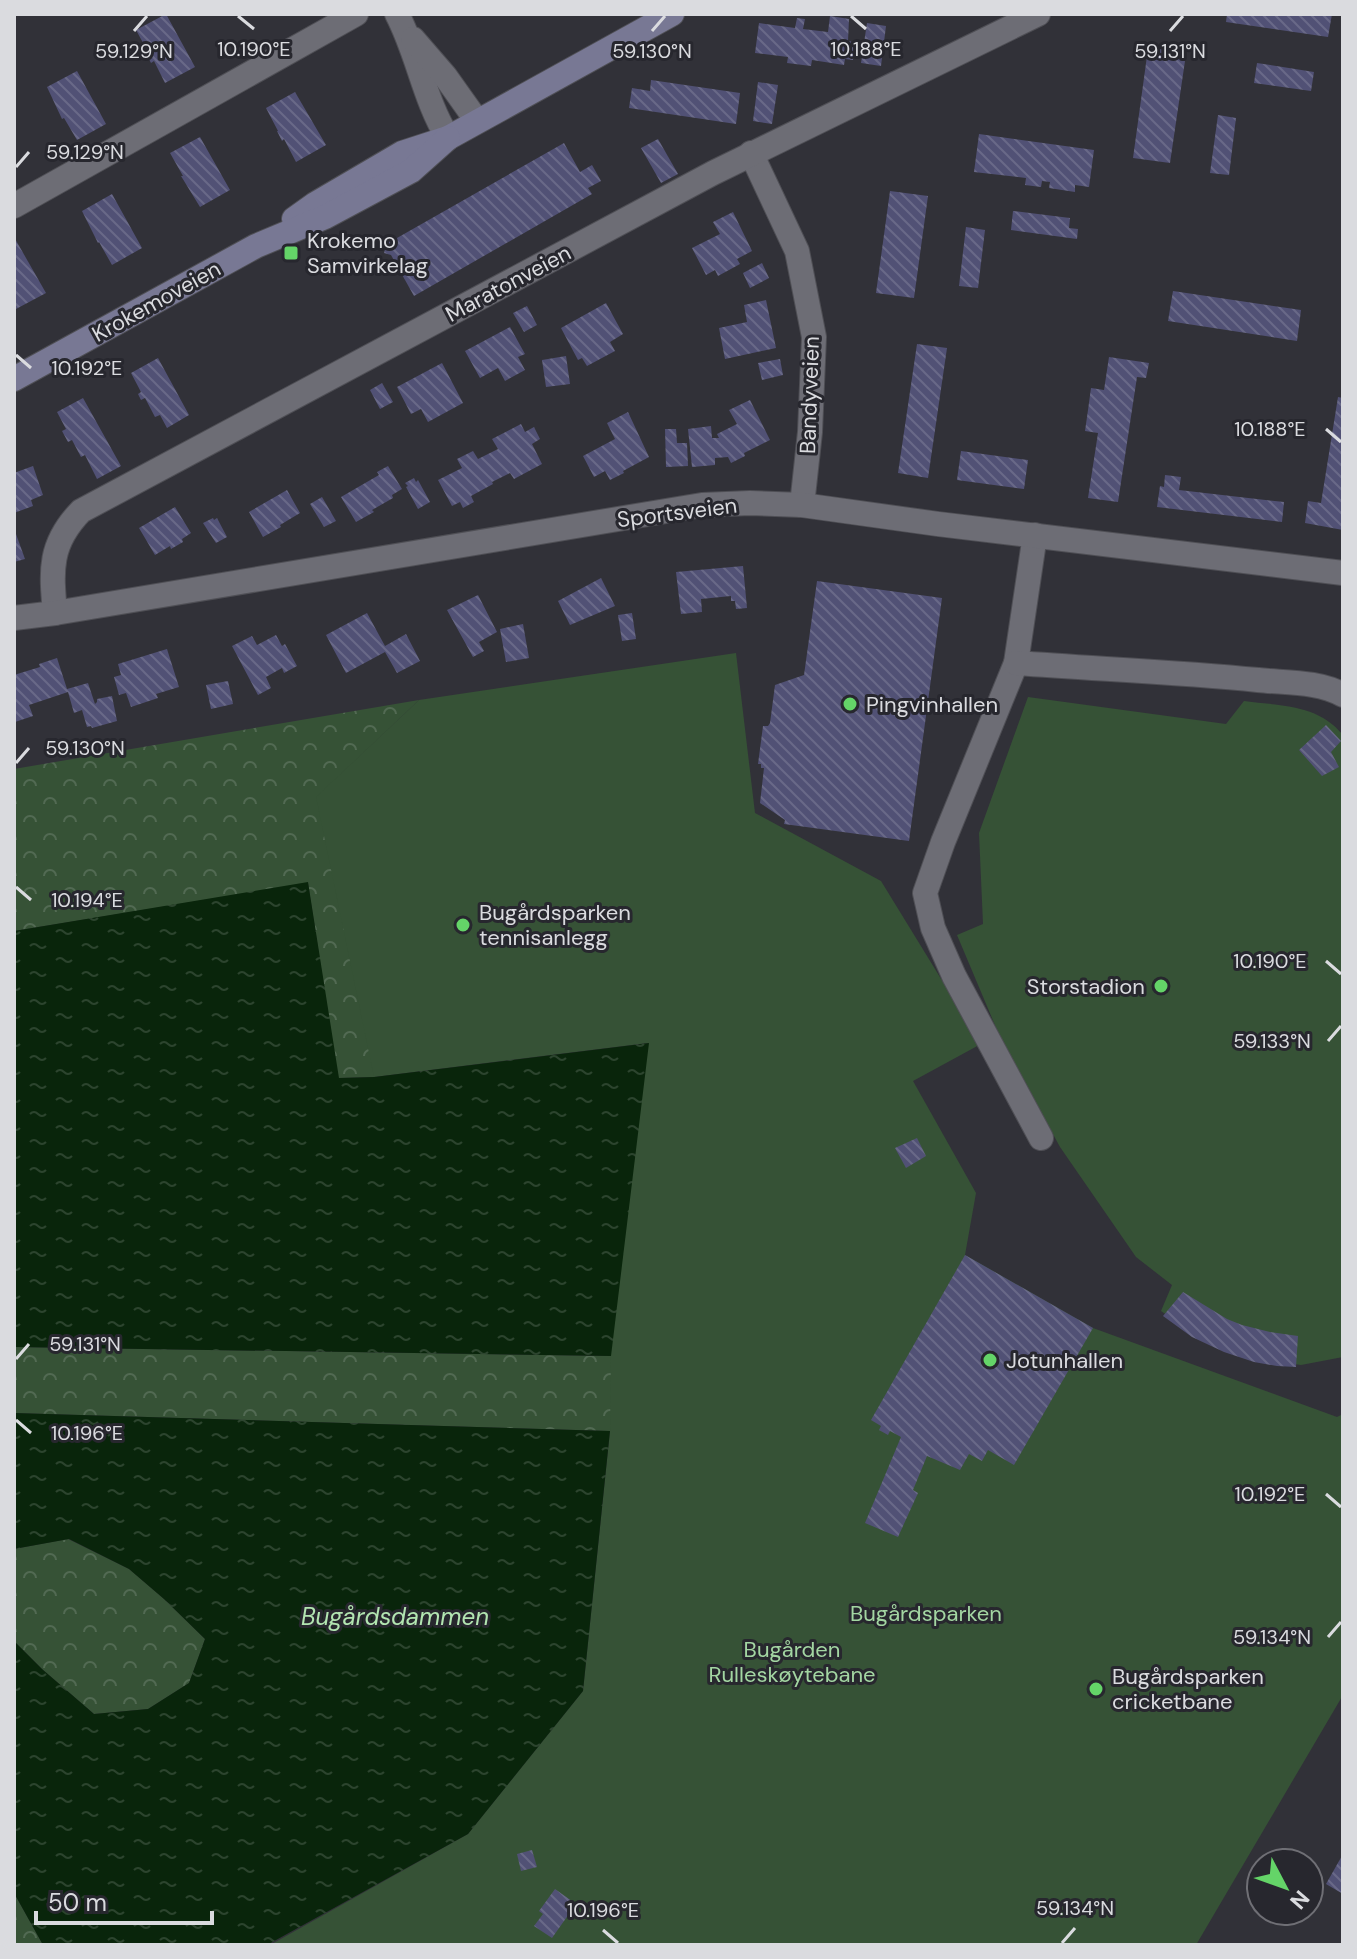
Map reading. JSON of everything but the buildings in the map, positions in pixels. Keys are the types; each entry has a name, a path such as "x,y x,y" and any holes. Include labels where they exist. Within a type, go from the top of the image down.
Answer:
{"main road":[{"name":"Krokemoveien","path":"14,379 256,246 325,217 411,171 448,138 672,14"}],"street":[{"path":"14,206 356,14"},
{"name":"Maratonveien","path":"55,613 53,559 58,541 68,524 81,511 751,153 1038,14"},
{"path":"402,23 477,121"},
{"path":"402,23 438,122 448,138"},
{"name":"Bandyveien","path":"751,153 797,251 814,337 810,432 802,505"},
{"name":"Sportsveien","path":"14,618 702,505 750,503 802,505 1343,573"},
{"path":"1035,535 1016,663 925,893 933,928 954,976 1041,1138"},
{"path":"1016,663 1297,684 1334,690 1343,695"}],"green space":[{"name":"Bugårdsparken","path":"736,653 755,813 881,881 981,1044 913,1081 976,1193 965,1255 1093,1328 1337,1417 1343,1414 1343,1695 1254,1847 1245,1847 1245,1862 1196,1945 270,1945 468,1834 583,1691 610,1431 611,1356 648,1043 374,1077 316,797 419,700"},
{"name":"Storstadion","path":"1028,697 1226,724 1244,701 1272,704 1298,708 1322,717 1343,735 1343,1357 1301,1365 1247,1357 1203,1340 1161,1311 1172,1285 1136,1257 1060,1147 1000,1037 957,935 983,924 979,833"},
{"path":"419,700 317,797 378,1007 374,1077 338,1078 308,883 14,931 14,769"},
{"path":"649,1043 630,1428 610,1431 14,1413 14,1347 610,1356"},
{"path":"68,1539 129,1569 205,1639 189,1683 148,1709 94,1714 14,1641 14,1549"},
{"path":"14,1893 43,1945 14,1945"}],"water":[{"path":"308,882 339,1078 374,1077 649,1043 611,1356 14,1347 14,931"},
{"name":"Bugårdsdammen","path":"14,1413 610,1431 583,1691 468,1834 267,1945 43,1945 14,1893 14,1641 94,1714 148,1709 189,1683 205,1639 129,1569 69,1539 14,1549"}],"place":[{"name":"Krokemo Samvirkelag","path":"291,253"},
{"name":"Pingvinhallen","path":"850,704"},
{"name":"Bugårdsparken tennisanlegg","path":"463,925"},
{"name":"Storstadion","path":"1161,986"},
{"name":"Jotunhallen","path":"990,1360"},
{"name":"Bugårdsparken cricketbane","path":"1096,1689"}],"park label":[{"name":"Bugården Rulleskøytebane","path":"792,1662"}]}
